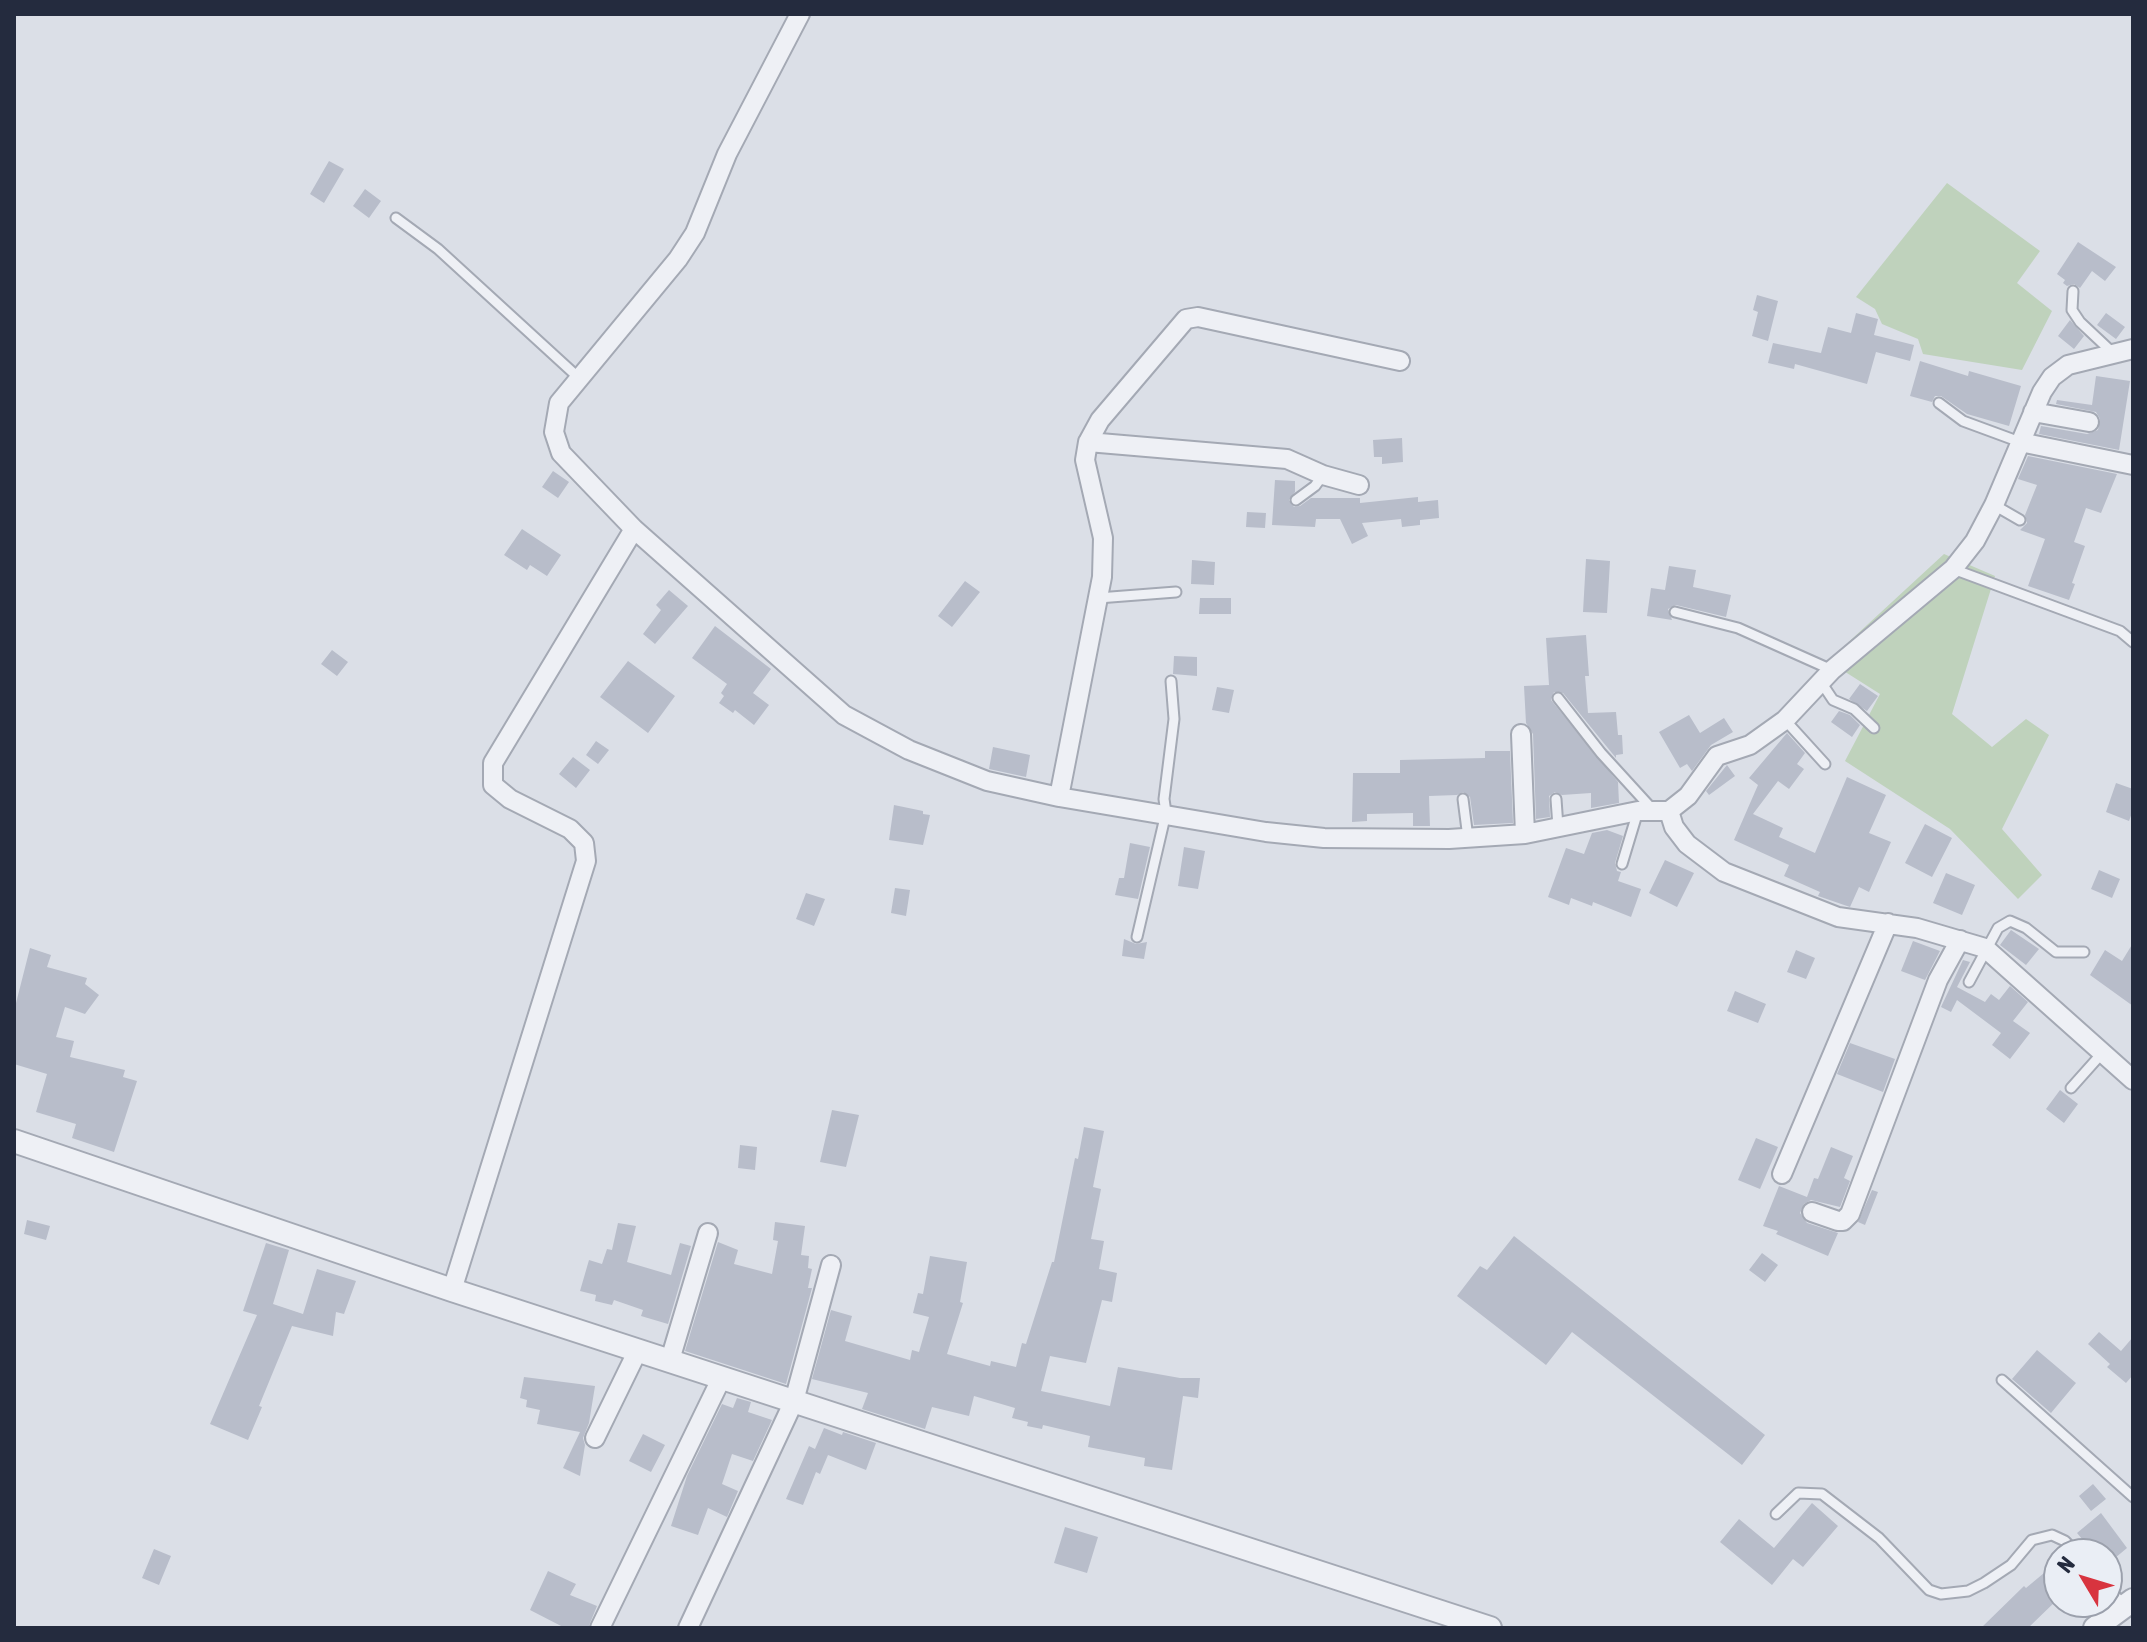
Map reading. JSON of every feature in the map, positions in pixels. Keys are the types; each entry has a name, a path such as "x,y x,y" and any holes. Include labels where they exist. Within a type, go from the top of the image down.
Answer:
{"street":[{"path":"800,14 727,154 695,233 678,259 559,403 554,432 561,453 634,529 844,715 909,750 987,781 1059,797 1266,832 1324,838 1468,838 1525,834 1653,810 1688,796 1717,756 1750,745 1785,720 1826,676 1953,569 1975,541 1994,505 2033,412 2052,377 2068,365 2133,349"},
{"path":"1059,797 1102,577 1103,538 1085,460 1088,442 1100,420 1186,319 1198,317 1400,361"},
{"path":"2033,412 2089,422"},
{"path":"1088,442 1287,459 1323,475 1359,485"},
{"path":"2020,442 2133,465"},
{"path":"452,1290 586,861 584,843 570,829 510,799 493,785 493,763 634,529"},
{"path":"1521,734 1525,834"},
{"path":"1653,810 1674,827 1687,844 1724,872 1838,917 1888,923 1985,948 2133,1080"},
{"path":"1782,1174 1888,923"},
{"path":"1812,1212 1838,1221 1843,1221 1850,1214 1938,980 1960,940"},
{"path":"14,1141 452,1290 1490,1628"},
{"path":"670,1360 708,1233"},
{"path":"688,1628 794,1401 831,1265"},
{"path":"595,1438 638,1350"},
{"path":"600,1628 722,1377"},
{"path":"2095,1628 2129,1603"}],"lane":[{"path":"396,218 438,249 580,379"},
{"path":"2073,291 2072,310 2080,322 2113,353"},
{"path":"1939,403 1963,421 2020,442"},
{"path":"1296,500 1315,486 1323,475"},
{"path":"1994,505 2020,520"},
{"path":"1953,569 2120,631 2133,642"},
{"path":"1098,598 1176,592"},
{"path":"1675,612 1738,628 1826,676 1833,700 1854,709 1874,728"},
{"path":"1137,937 1166,813 1164,799 1174,719 1171,681"},
{"path":"1558,698 1601,753 1653,810 1622,864"},
{"path":"1785,720 1825,764"},
{"path":"1463,799 1468,838"},
{"path":"1556,799 1558,827"},
{"path":"1969,982 1998,928 2010,921 2026,928 2056,952 2084,952"},
{"path":"2071,1088 2104,1051"},
{"path":"2002,1380 2133,1497"},
{"path":"1776,1514 1798,1493 1822,1494 1879,1538 1929,1590 1941,1594 1968,1591 1984,1583 2011,1565 2032,1540 2052,1535 2058,1538"}],"green space":[{"path":"1947,183 2040,251 2017,283 2052,311 2022,370 1923,354 1918,339 1882,324 1875,309 1856,297"},
{"path":"1944,554 1995,576 1952,714 1992,747 2026,719 2049,735 2002,829 2042,875 2018,899 1950,829 1845,761 1880,694 1828,661"}],"building":[{"path":"329,161 344,169 324,203 310,194"},
{"path":"365,189 381,201 369,218 353,206"},
{"path":"2078,242 2116,267 2105,281 2092,271 2080,288 2063,283 2065,280 2057,274"},
{"path":"1757,295 1778,301 1768,341 1752,336 1758,312 1753,310"},
{"path":"1856,313 1878,319 1874,335 1914,345 1910,361 1876,352 1867,384 1795,364 1794,369 1768,363 1773,343 1821,353 1828,327 1851,333"},
{"path":"2106,313 2125,327 2116,339 2097,325"},
{"path":"2070,320 2084,336 2074,349 2058,336"},
{"path":"1920,361 1968,376 1969,371 2021,386 2009,426 1967,414 1941,396 1935,396 1932,402 1910,396"},
{"path":"2096,376 2130,381 2119,450 2039,434 2041,426 2087,434 2098,430 2100,419 2096,412 2056,404 2057,400 2092,405"},
{"path":"1402,438 1403,462 1382,464 1382,457 1374,457 1373,440"},
{"path":"2028,456 2117,474 2101,513 2086,508 2074,542 2085,546 2069,600 2028,586 2045,539 2020,530 2027,523 2025,515 2037,485 2018,479"},
{"path":"553,471 569,482 558,498 542,487"},
{"path":"1275,480 1295,481 1295,492 1289,500 1294,507 1311,498 1360,498 1360,503 1418,497 1418,502 1438,500 1439,518 1420,520 1420,525 1402,527 1401,519 1362,523 1368,536 1352,544 1340,519 1316,519 1315,527 1272,525"},
{"path":"1247,512 1266,513 1265,528 1246,527"},
{"path":"522,529 561,555 547,576 530,565 527,570 504,555"},
{"path":"1586,559 1610,561 1607,613 1583,612"},
{"path":"1192,560 1215,562 1214,585 1191,584"},
{"path":"1669,566 1696,570 1693,587 1731,595 1726,617 1676,605 1668,609 1672,620 1647,616 1651,588 1665,590"},
{"path":"965,581 980,592 952,627 938,616"},
{"path":"669,590 688,606 655,644 643,634 661,610 656,605"},
{"path":"1200,598 1231,598 1231,614 1199,614"},
{"path":"715,626 771,669 753,693 769,705 754,725 735,710 733,713 719,703 727,684 692,658"},
{"path":"1586,635 1588,713 1616,712 1623,754 1616,755 1616,758 1563,693 1554,692 1551,700 1618,782 1619,803 1591,808 1591,793 1562,795 1555,792 1549,796 1550,817 1536,819 1533,734 1526,723 1524,686 1549,685 1546,638"},
{"path":"332,650 348,662 337,676 321,664"},
{"path":"1174,656 1197,657 1197,676 1173,674"},
{"path":"628,661 675,696 648,733 600,697"},
{"path":"1860,684 1878,696 1867,711 1849,699"},
{"path":"1217,687 1234,690 1229,713 1212,710"},
{"path":"1839,711 1850,715 1860,725 1852,737 1831,722"},
{"path":"1689,715 1700,733 1724,718 1733,732 1711,745 1692,771 1687,764 1680,768 1659,732"},
{"path":"1787,733 1805,753 1797,764 1804,769 1789,789 1778,781 1753,814 1783,828 1779,837 1815,853 1847,777 1886,795 1869,833 1891,842 1869,892 1859,887 1850,907 1818,896 1820,892 1784,876 1789,865 1734,840 1758,785 1749,778"},
{"path":"596,741 609,750 598,764 586,755"},
{"path":"993,747 1030,755 1026,777 989,769"},
{"path":"1485,751 1510,751 1513,823 1474,825 1470,797 1463,792 1429,796 1430,826 1413,826 1413,813 1367,814 1367,821 1352,822 1353,773 1400,773 1400,760 1485,758"},
{"path":"573,757 590,770 576,788 559,774"},
{"path":"1727,765 1735,776 1709,795 1706,791"},
{"path":"2116,783 2133,789 2133,810 2129,821 2106,812"},
{"path":"894,805 930,815 923,845 889,840"},
{"path":"1925,824 1952,838 1932,877 1905,863"},
{"path":"1607,830 1623,836 1615,863 1617,871 1621,872 1618,881 1641,889 1631,917 1593,902 1592,906 1571,898 1569,905 1548,897 1566,848 1584,854 1592,833"},
{"path":"1130,843 1150,847 1138,899 1115,895 1119,878 1124,878"},
{"path":"1184,847 1205,851 1198,889 1178,886"},
{"path":"1665,860 1694,873 1677,907 1649,893"},
{"path":"2099,870 2120,879 2112,898 2091,889"},
{"path":"1946,873 1975,885 1962,915 1933,903"},
{"path":"895,888 910,890 906,916 891,913"},
{"path":"806,893 825,899 814,926 796,919"},
{"path":"2011,930 2039,949 2026,965 2000,945"},
{"path":"1124,939 1136,944 1147,942 1144,959 1122,956"},
{"path":"1913,941 1940,951 1925,980 1901,971"},
{"path":"2133,943 2133,1006 2090,975 2105,950 2122,961"},
{"path":"30,948 51,955 47,967 87,978 85,984 99,995 85,1014 65,1007 56,1037 74,1041 70,1057 125,1070 123,1077 137,1081 114,1152 72,1138 76,1124 36,1112 47,1074 14,1064 14,1011"},
{"path":"1796,950 1815,958 1806,979 1787,972"},
{"path":"1963,960 1970,962 1957,987 1985,1002 1991,994 1999,1000 2010,986 2028,1002 2013,1021 2030,1033 2010,1059 1992,1045 2001,1033 1957,1000 1951,1012 1941,1007"},
{"path":"1735,991 1766,1004 1758,1023 1727,1011"},
{"path":"1850,1043 1895,1059 1883,1092 1837,1074"},
{"path":"2060,1090 2078,1104 2064,1123 2046,1109"},
{"path":"832,1110 859,1115 846,1167 820,1162"},
{"path":"1084,1127 1104,1131 1093,1187 1101,1189 1091,1239 1104,1241 1099,1269 1117,1273 1112,1302 1102,1300 1086,1363 1050,1356 1041,1391 1110,1406 1118,1367 1180,1378 1200,1378 1198,1398 1183,1396 1172,1470 1144,1466 1145,1458 1088,1447 1090,1436 1043,1425 1042,1429 1027,1426 1028,1422 1012,1418 1015,1408 974,1396 969,1416 932,1407 925,1429 862,1409 868,1393 812,1379 831,1310 852,1316 845,1341 910,1360 912,1350 919,1352 929,1317 913,1313 918,1293 923,1294 930,1256 967,1262 960,1302 963,1303 947,1354 990,1366 991,1361 1016,1367 1022,1343 1026,1344 1054,1262"},
{"path":"1756,1138 1778,1147 1760,1189 1738,1180"},
{"path":"740,1145 757,1147 755,1170 738,1168"},
{"path":"1831,1147 1853,1156 1844,1178 1850,1181 1840,1207 1811,1200 1804,1204 1800,1213 1807,1223 1838,1233 1828,1256 1763,1226 1779,1186 1807,1197"},
{"path":"1872,1190 1878,1192 1865,1225 1858,1222"},
{"path":"27,1220 50,1226 46,1240 24,1234"},
{"path":"775,1222 805,1226 801,1255 809,1256 808,1268 812,1269 808,1288 812,1288 786,1384 685,1351 718,1242 738,1250 734,1264 772,1274 778,1241 773,1240"},
{"path":"618,1223 636,1226 627,1262 671,1275 680,1243 691,1246 668,1324 641,1316 643,1310 614,1300 612,1305 595,1301 596,1295 580,1291 589,1260 602,1264 607,1249 612,1250"},
{"path":"1514,1236 1765,1435 1742,1465 1572,1332 1546,1365 1457,1296 1480,1266 1487,1270"},
{"path":"266,1243 289,1250 273,1304 303,1314 317,1269 356,1281 344,1314 336,1312 333,1336 292,1326 248,1440 210,1424 257,1315 243,1311"},
{"path":"1762,1253 1778,1265 1765,1282 1749,1270"},
{"path":"2099,1332 2121,1351 2133,1337 2133,1375 2126,1383 2107,1367 2110,1364 2088,1344"},
{"path":"2037,1350 2076,1383 2051,1413 2012,1379"},
{"path":"524,1377 595,1386 589,1423 583,1438 585,1445 580,1476 563,1468 580,1432 537,1424 540,1410 526,1407 527,1400 520,1398"},
{"path":"737,1398 751,1402 748,1412 772,1420 753,1461 732,1454 722,1484 738,1491 727,1517 708,1508 698,1535 671,1526 687,1476 722,1404 733,1408"},
{"path":"824,1428 876,1443 866,1470 828,1455 820,1474 816,1472 803,1505 786,1499 809,1446 815,1449"},
{"path":"643,1434 665,1445 651,1472 629,1461"},
{"path":"2093,1484 2106,1499 2091,1511 2079,1496"},
{"path":"1812,1503 1838,1526 1803,1567 1793,1559 1772,1585 1720,1542 1739,1519 1774,1548"},
{"path":"2101,1513 2120,1538 2081,1538 2077,1533"},
{"path":"1065,1527 1098,1537 1087,1573 1054,1563"},
{"path":"154,1549 171,1556 159,1585 142,1578"},
{"path":"548,1571 576,1584 570,1595 597,1606 588,1628 565,1628 530,1610"},
{"path":"2043,1574 2043,1613 2028,1628 1981,1628 2024,1586 2026,1588"}]}
